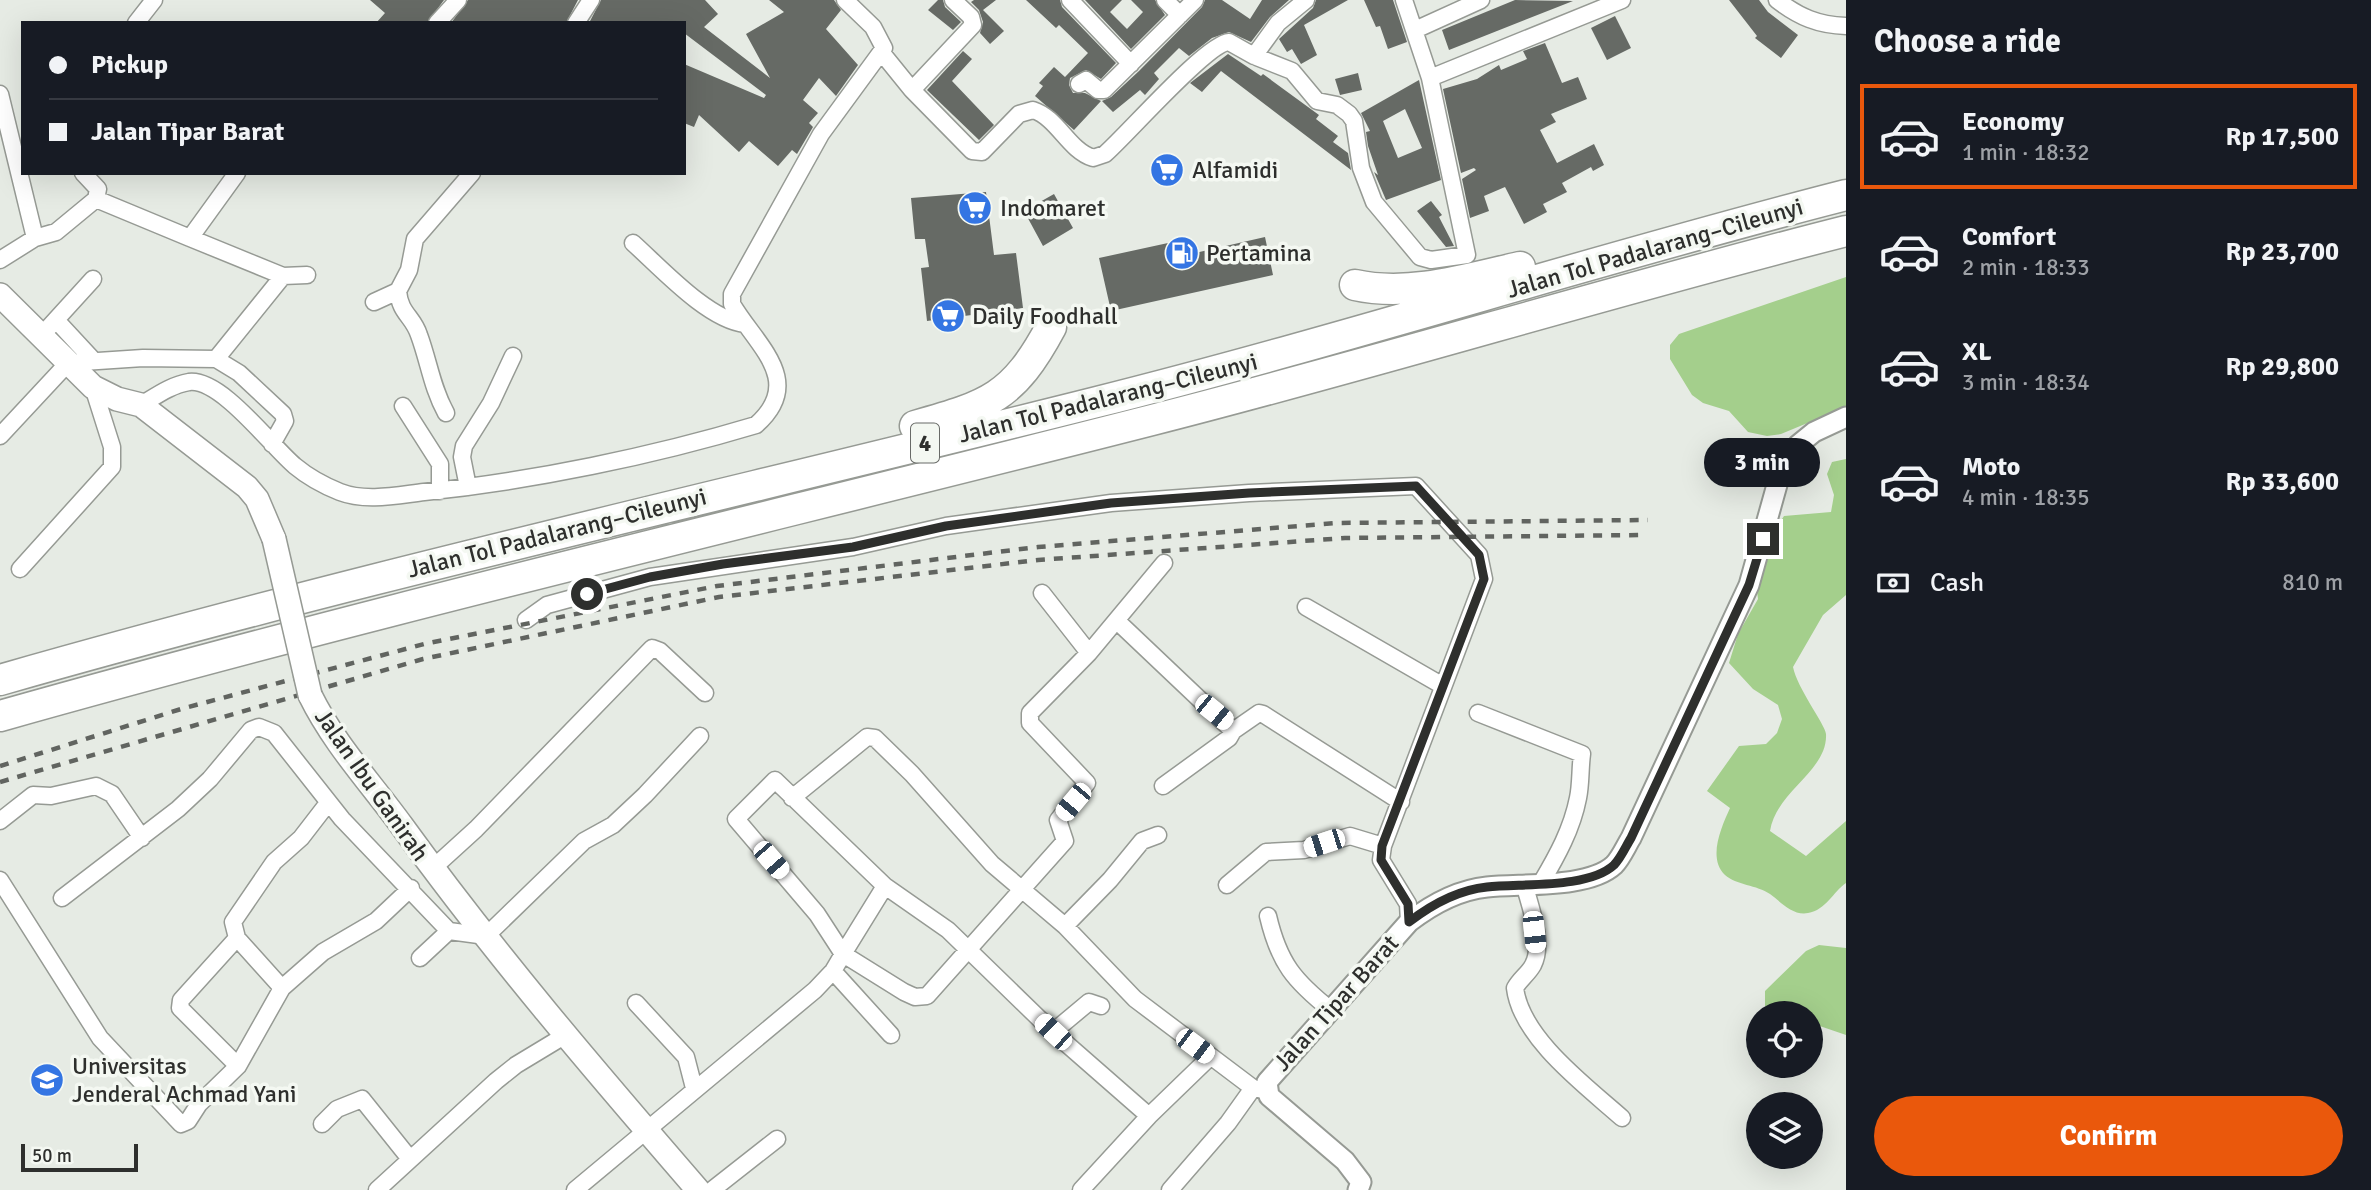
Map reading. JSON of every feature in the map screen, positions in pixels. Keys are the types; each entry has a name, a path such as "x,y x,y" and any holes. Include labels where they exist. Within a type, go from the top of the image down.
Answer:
{"highway":[{"name":"Jalan Tol Padalarang–Cileunyi","path":"0,680 253,610 1097,402 1312,346 1846,195"},
{"name":"Jalan Tol Padalarang–Cileunyi","path":"0,716 143,676 784,510 1298,382 1623,289 1846,231"},
{"path":"1355,285 1373,289 1453,283 1641,238 1696,237"},
{"path":"724,492 771,464 971,410 988,403 1017,381 1034,358 1051,327"}],"main road":[{"name":"Jalan Ibu Ganirah","path":"0,295 49,327 68,363 93,387 117,399 141,405 247,487 257,499 274,539 310,695 337,744 565,1036 698,1190"}],"street":[{"path":"138,21 154,0"},
{"path":"439,21 458,0"},
{"path":"577,21 591,0"},
{"path":"141,405 169,388 191,382 202,384 240,411 295,466 342,493 369,497 468,487 618,459 757,425 768,415 777,398 778,373 732,304 733,293 821,134 884,48 880,35 845,0"},
{"path":"912,90 973,25 971,17 953,0"},
{"path":"1070,0 1131,64"},
{"path":"1165,0 1180,15"},
{"path":"1079,84 1086,80 1098,90 1104,90 1195,0"},
{"path":"1254,56 1278,23 1306,0"},
{"path":"882,53 912,90 972,151 982,152 1019,114 1033,110 1046,117 1078,149 1093,158 1110,150 1223,42 1242,47 1254,56 1292,71 1317,101 1337,106 1349,114 1354,121 1361,168 1374,202 1425,260 1468,255 1430,78 1404,0"},
{"path":"1415,30 1480,0"},
{"path":"1430,78 1622,0"},
{"path":"1777,0 1800,17 1825,25 1846,26"},
{"path":"0,94 21,173"},
{"path":"21,175 35,238"},
{"path":"0,260 35,238 56,232 96,199 98,189 85,175"},
{"path":"190,239 236,175"},
{"path":"446,413 432,384 419,333 400,306 398,292 409,270 415,239 470,175"},
{"path":"96,199 283,276 307,275"},
{"path":"633,243 716,314 733,323 746,324"},
{"path":"216,359 283,276"},
{"path":"93,279 49,327 94,361"},
{"path":"374,302 398,292"},
{"path":"468,487 464,446 491,403 513,356"},
{"path":"0,436 68,363 142,358 216,359 239,373 283,414 285,421 272,444"},
{"path":"20,569 111,467 112,447 93,387"},
{"path":"403,406 440,464 440,491"},
{"name":"Jalan Tipar Barat","path":"1362,1188 1345,1161 1260,1089 1409,922 1426,909 1469,891 1597,875 1614,864 1631,838 1749,585 1780,474 1798,445 1814,432 1846,417"},
{"path":"526,620 547,605 650,577 853,547 946,526 1111,503 1249,493 1416,486 1479,555 1483,568 1481,589 1382,846 1381,860 1408,904 1409,922"},
{"path":"1149,1116 1053,1032 968,951 948,930 885,886 775,780 736,819 817,914 843,954 904,992 922,998 928,996 968,951 1020,890 1065,841 1058,820 1088,784 1028,717 1089,653 1164,563"},
{"path":"1042,593 1089,653"},
{"path":"1306,607 1443,686"},
{"path":"1117,621 1233,731"},
{"path":"432,869 476,829 652,648 660,651 705,693"},
{"path":"1163,786 1259,713 1401,802"},
{"path":"1478,713 1582,754 1578,796 1569,827 1558,855 1533,885 1536,947 1534,963 1515,988 1523,1017 1568,1069 1622,1118"},
{"path":"62,898 142,838 202,787 251,730 258,727 274,733 328,803 449,931 486,936 584,841 612,825 645,795 700,736"},
{"path":"792,798 867,737 875,738 1020,890 1065,926 1135,999 1210,1057 1260,1089 1170,1190"},
{"path":"0,821 33,795 51,796 96,786 113,794 142,838"},
{"path":"282,988 237,938 234,919 274,862 301,838 328,803"},
{"path":"1065,926 1110,880 1142,841 1158,835"},
{"path":"1227,885 1266,852 1304,850 1350,836 1382,846"},
{"path":"0,880 100,1038 181,1124 188,1121 199,1104 238,1066 282,988 323,952 376,921 411,888"},
{"path":"575,1190 694,1088 816,990 833,971 885,886"},
{"path":"1268,916 1281,959 1310,994 1332,1011"},
{"path":"420,958 449,931"},
{"path":"237,938 181,1000 180,1008 238,1066"},
{"path":"833,971 891,1035"},
{"path":"1053,1032 1089,1002 1101,1006"},
{"path":"636,1003 686,1057 694,1088"},
{"path":"377,1190 516,1065 565,1036"},
{"path":"1081,1190 1149,1116 1210,1057"},
{"path":"322,1124 337,1109 362,1099 410,1159"},
{"path":"712,1190 777,1139"}],"green space":[{"path":"1846,277 1846,407 1781,434 1767,436 1748,432 1729,411 1703,403 1692,395 1670,359 1670,345 1679,334"},
{"path":"1846,459 1846,595 1823,615 1793,667 1826,734 1824,747 1811,770 1782,804 1770,831 1806,856 1846,821 1846,883 1825,905 1803,913 1788,908 1765,891 1725,875 1717,860 1717,851 1720,833 1730,808 1707,791 1739,746 1766,744 1777,733 1782,719 1778,705 1753,689 1729,663 1738,634 1758,599 1757,591 1780,522 1784,516 1831,512 1834,495 1827,474 1832,462"},
{"path":"1819,945 1846,948 1846,1035 1823,1027 1823,1001 1765,1001 1765,991 1806,951"}],"building":[{"path":"370,0 444,0 428,21 378,21 385,13"},
{"path":"468,0 578,0 567,21 452,21"},
{"path":"601,0 705,0 718,14 704,27 770,78 746,34 784,12 769,0 834,0 841,10 826,29 858,65 836,96 819,78 803,100 818,113 809,123 813,127 797,154 792,150 778,166 749,141 739,152 699,115 694,127 686,124 686,65 764,98 766,95 686,35 686,21 590,21"},
{"path":"938,0 943,0 945,7 961,22 953,30 928,10"},
{"path":"996,0 983,10 1004,31 990,44 980,33 983,22 979,10 971,2"},
{"path":"1026,0 1060,0 1062,7 1116,63 1101,79 1086,70 1070,78 1069,85 1073,93 1085,93 1101,101 1074,130 1035,96 1043,86 1039,83 1054,67 1065,77 1088,53 1059,25 1056,28"},
{"path":"1085,0 1122,0 1110,12 1127,29 1143,12 1131,0 1155,0 1165,15 1131,49"},
{"path":"1205,0 1222,0 1250,19 1262,0 1289,0 1270,17 1251,42 1229,32 1212,38 1189,56 1179,48 1154,73 1159,79 1145,95 1140,90 1113,112 1102,101 1111,97 1139,71 1202,7"},
{"path":"1316,0 1348,0 1304,25 1317,55 1301,64 1292,49 1287,52 1279,39 1313,8"},
{"path":"1364,0 1393,0 1407,42 1388,49 1380,26 1376,27"},
{"path":"1515,0 1573,1 1449,50 1442,30"},
{"path":"1729,0 1759,0 1768,12 1798,35 1781,58 1755,38 1757,36"},
{"path":"1615,16 1631,48 1607,60 1591,28"},
{"path":"1545,43 1562,83 1578,77 1587,99 1551,114 1556,122 1540,130 1557,163 1594,144 1604,165 1593,171 1591,167 1562,183 1567,192 1543,204 1547,212 1524,224 1505,187 1484,196 1489,211 1470,218 1462,179 1476,170 1474,168 1461,173 1443,89 1477,79 1499,65 1501,70 1527,59 1523,51"},
{"path":"963,51 972,59 952,81 994,125 979,140 927,90"},
{"path":"1228,54 1261,76 1263,74 1319,115 1316,119 1338,136 1333,142 1348,153 1351,170 1221,71 1202,92 1190,83"},
{"path":"1358,73 1362,90 1340,95 1335,79"},
{"path":"1419,80 1441,180 1386,200 1374,172 1378,175 1368,146 1366,132 1370,131 1361,113","holes":["1405,109 1422,148 1398,158 1383,121"]},
{"path":"986,192 994,255 1016,253 1023,308 927,321 921,268 929,267 925,239 915,239 911,198"},
{"path":"1054,194 1073,228 1043,246 1024,211"},
{"path":"1431,201 1442,215 1439,217 1454,246 1446,247 1417,211"},
{"path":"1265,237 1273,275 1111,311 1099,258 1168,243 1195,253"}],"railway":[{"path":"0,766 181,709 424,644 717,586 1038,547 1336,523 1648,520"},
{"path":"0,782 423,659 719,597 1038,560 1345,538 1643,535"}],"place":[{"name":"Alfamidi","path":"1167,170"},
{"name":"Indomaret","path":"975,208"},
{"name":"Pertamina","path":"1182,253"},
{"name":"Daily Foodhall","path":"948,316"},
{"name":"Universitas Jenderal Achmad Yani","path":"47,1080"}],"route":[{"path":"587,594 650,577 723,564 853,547 946,526 1111,503 1249,493 1416,486 1479,555 1484,579 1472,618 1382,846 1381,860 1408,904 1409,922 1426,909 1469,891 1571,880 1597,875 1614,864 1631,838 1749,585 1763,539"}]}
